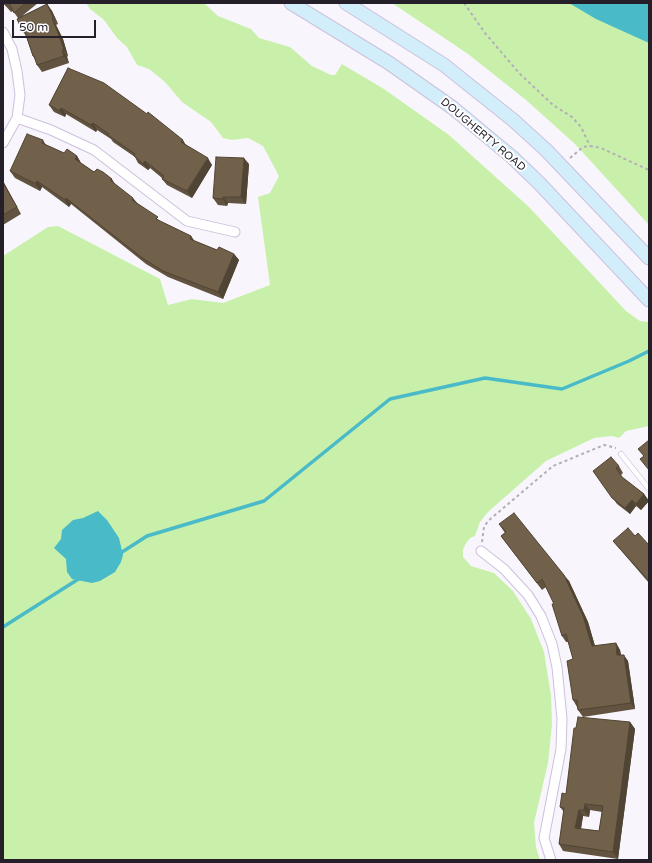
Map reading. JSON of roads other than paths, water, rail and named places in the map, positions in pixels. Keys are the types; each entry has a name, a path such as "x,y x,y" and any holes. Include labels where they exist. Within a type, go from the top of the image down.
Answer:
{"main road":[{"name":"DOUGHERTY ROAD","path":"291,3 389,64 458,113 512,157 540,184 649,300"},
{"path":"346,3 444,65 513,120 561,166 649,258"}],"street":[{"path":"3,32 12,49 20,95 17,118 3,143"},
{"path":"17,118 50,130 94,150 187,221 235,232"},
{"path":"481,551 504,569 528,595 541,616 552,644 557,667 562,719 561,748 544,838 551,860"}],"lane":[{"path":"621,454 649,489"}],"water":[{"path":"569,3 649,3 649,43 596,19"},
{"path":"98,511 107,520 119,538 123,555 121,562 115,572 100,581 92,583 72,579 67,572 66,559 54,548 61,539 62,530 73,520 83,518"}],"waterway":[{"path":"119,554 147,536 264,501 390,399 485,378 562,389 649,351"},
{"path":"3,627 80,578"}]}
